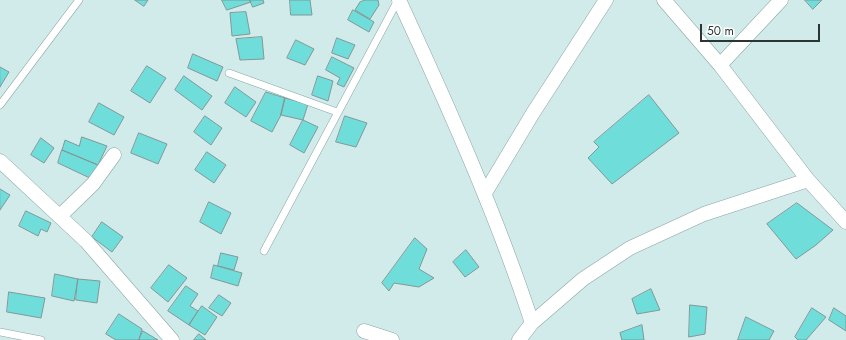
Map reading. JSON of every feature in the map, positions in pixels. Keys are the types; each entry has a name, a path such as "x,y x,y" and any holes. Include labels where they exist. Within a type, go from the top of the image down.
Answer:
{"street":[{"path":"399,0 485,193 515,271 532,323"},
{"path":"485,193 533,113 606,0"},
{"path":"664,0 720,65 808,180 846,222"},
{"path":"720,65 782,0"},
{"path":"60,216 93,184 114,155"},
{"path":"0,161 86,241 168,338"},
{"path":"519,340 532,323 582,279 630,248 704,214 808,180"},
{"path":"364,331 392,340"}],"lane":[{"path":"0,105 79,0"},
{"path":"264,251 337,112 399,0"},
{"path":"229,73 337,112"},
{"path":"0,332 40,340"}],"building":[{"path":"135,0 148,0 144,6"},
{"path":"222,0 250,0 251,2 227,10"},
{"path":"250,0 263,0 264,3 253,7"},
{"path":"290,0 310,0 312,15 291,15"},
{"path":"366,0 378,0 379,5 370,19 355,10 360,2"},
{"path":"805,0 822,0 813,9"},
{"path":"353,10 374,22 369,32 348,20"},
{"path":"246,12 250,34 232,36 230,13"},
{"path":"262,37 264,59 240,60 236,39"},
{"path":"337,38 355,45 348,59 332,53"},
{"path":"296,40 314,49 305,65 287,58"},
{"path":"193,54 223,67 217,81 188,68"},
{"path":"332,57 354,68 344,87 337,84 340,78 326,70"},
{"path":"147,66 166,78 150,103 131,91"},
{"path":"0,67 9,72 0,87"},
{"path":"184,76 212,96 202,110 175,90"},
{"path":"318,76 333,81 328,101 312,95"},
{"path":"235,87 256,102 246,117 225,103"},
{"path":"266,92 285,98 281,115 272,132 251,121"},
{"path":"649,95 679,133 612,184 588,158 599,147 594,142"},
{"path":"285,98 308,104 303,120 281,115"},
{"path":"99,103 124,117 114,135 89,122"},
{"path":"205,116 222,128 211,145 194,132"},
{"path":"345,116 367,123 356,147 336,142"},
{"path":"303,120 318,127 304,153 290,145"},
{"path":"139,133 167,144 158,164 131,153"},
{"path":"82,137 107,146 98,165 62,150 65,140 79,146"},
{"path":"41,138 54,148 44,163 31,155"},
{"path":"62,150 98,165 92,179 58,163"},
{"path":"207,152 226,165 214,183 195,170"},
{"path":"0,189 10,195 0,210"},
{"path":"209,202 231,213 221,234 200,222"},
{"path":"797,203 833,230 816,245 796,259 767,224"},
{"path":"26,211 51,223 47,232 41,229 38,236 19,226"},
{"path":"102,222 123,237 112,252 92,237"},
{"path":"415,238 427,249 419,269 434,278 419,287 394,283 389,291 382,283"},
{"path":"466,250 479,267 465,277 453,262"},
{"path":"221,253 238,257 234,270 218,266"},
{"path":"169,265 187,278 168,302 151,288"},
{"path":"214,265 242,273 238,286 211,278"},
{"path":"55,274 78,279 74,301 52,296"},
{"path":"78,279 100,281 97,303 76,300"},
{"path":"186,286 198,294 190,306 198,311 189,325 168,311"},
{"path":"651,289 660,310 637,314 632,299"},
{"path":"9,292 45,298 41,318 7,312"},
{"path":"219,295 231,303 222,316 209,308"},
{"path":"690,305 707,307 705,334 689,337"},
{"path":"202,306 217,317 205,335 189,325"},
{"path":"812,308 826,317 806,340 798,340 795,337"},
{"path":"834,308 846,316 846,331 829,320"},
{"path":"119,314 142,329 139,340 116,340 106,334"},
{"path":"746,317 774,331 769,340 738,340"},
{"path":"642,325 644,340 622,340 620,333"},
{"path":"143,331 158,340 139,340"},
{"path":"199,334 206,340 194,340"}]}
